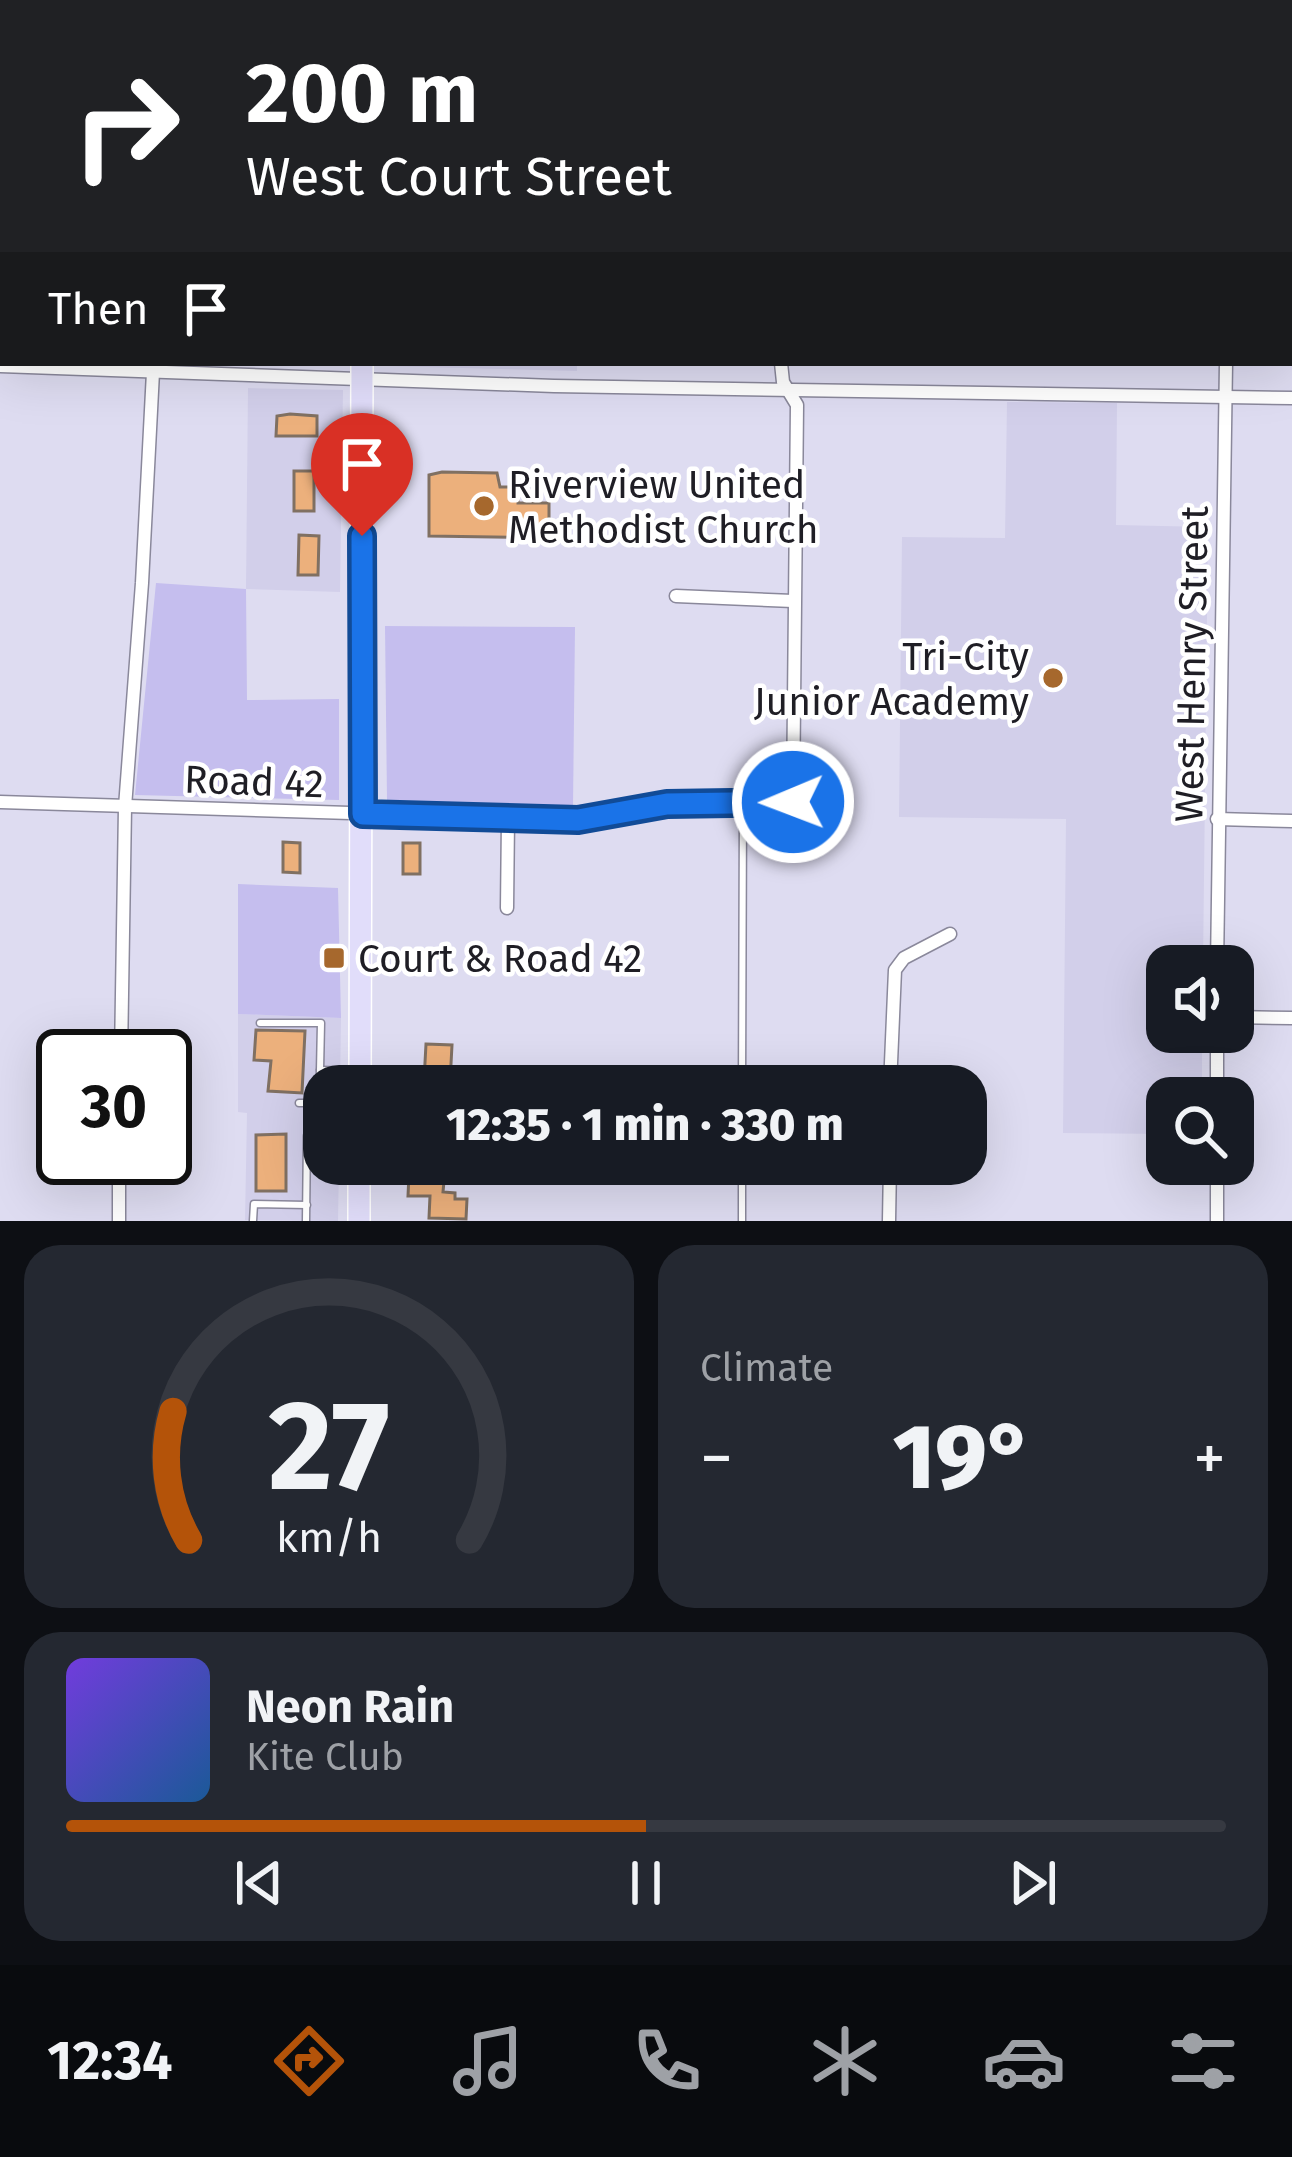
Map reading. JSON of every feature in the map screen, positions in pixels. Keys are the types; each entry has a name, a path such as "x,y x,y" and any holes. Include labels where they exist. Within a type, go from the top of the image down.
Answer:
{"main road":[{"path":"360,1065 362,371"},
{"path":"359,1185 359,1221"}],"street":[{"path":"0,366 362,371 789,390 1292,398"},
{"path":"676,596 794,601 797,405 781,366"},
{"name":"West Henry Street","path":"1217,945 1226,366"},
{"path":"121,1029 124,807 142,583 152,367"},
{"name":"Road 42","path":"0,802 578,820 667,804 793,802 794,601"},
{"path":"507,908 508,819"},
{"path":"1217,819 1292,820"},
{"path":"891,1065 895,970 904,958 950,934"},
{"path":"1254,1017 1292,1018"},
{"path":"118,1221 119,1185"},
{"path":"889,1221 890,1185"},
{"path":"1217,1185 1217,1221"}],"lane":[{"path":"742,803 742,1065"},
{"path":"260,1023 321,1023 320,1065"},
{"path":"306,1221 307,1185"},
{"path":"742,1185 742,1221"},
{"path":"253,1221 254,1204 307,1205"}],"shaded area":[{"path":"386,366 577,366 577,371"},
{"path":"248,388 343,390 340,592 246,589"},
{"name":"Tri-City Junior Academy","path":"1007,402 1117,403 1116,525 1208,527 1203,945 1146,945 1146,1053 1202,1053 1202,1077 1146,1077 1146,1134 1063,1133 1066,819 899,817 902,537 1005,538"},
{"path":"156,583 246,589 247,700 339,699 339,800 135,795"},
{"path":"385,626 575,627 573,807 387,800"},
{"path":"238,884 338,888 341,1018 238,1014"},
{"path":"238,1014 341,1018 340,1065 303,1065 303,1185 339,1185 338,1221 245,1220 247,1113 238,1112"}],"building":[{"path":"277,416 317,416 317,436 276,436"},
{"path":"294,471 314,471 314,511 294,511"},
{"path":"497,473 500,487 518,487 518,503 549,503 549,538 429,536 429,475"},
{"path":"299,535 319,536 318,575 298,575"},
{"path":"283,842 300,843 300,873 283,872"},
{"path":"403,843 420,843 420,874 403,874"},
{"path":"256,1030 305,1031 302,1093 268,1091 271,1061 254,1060"},
{"path":"426,1044 452,1045 451,1065 425,1065"},
{"path":"286,1134 286,1191 256,1191 256,1135"},
{"path":"408,1185 444,1185 443,1192 467,1199 466,1219 429,1218 430,1196 408,1196"}],"place":[{"name":"Riverview United Methodist Church","path":"484,506"},
{"name":"Tri-City Junior Academy","path":"1053,678"},
{"name":"Court & Road 42","path":"334,958"}],"route":[{"path":"362,536 363,814 578,820 667,804 793,802"}]}
